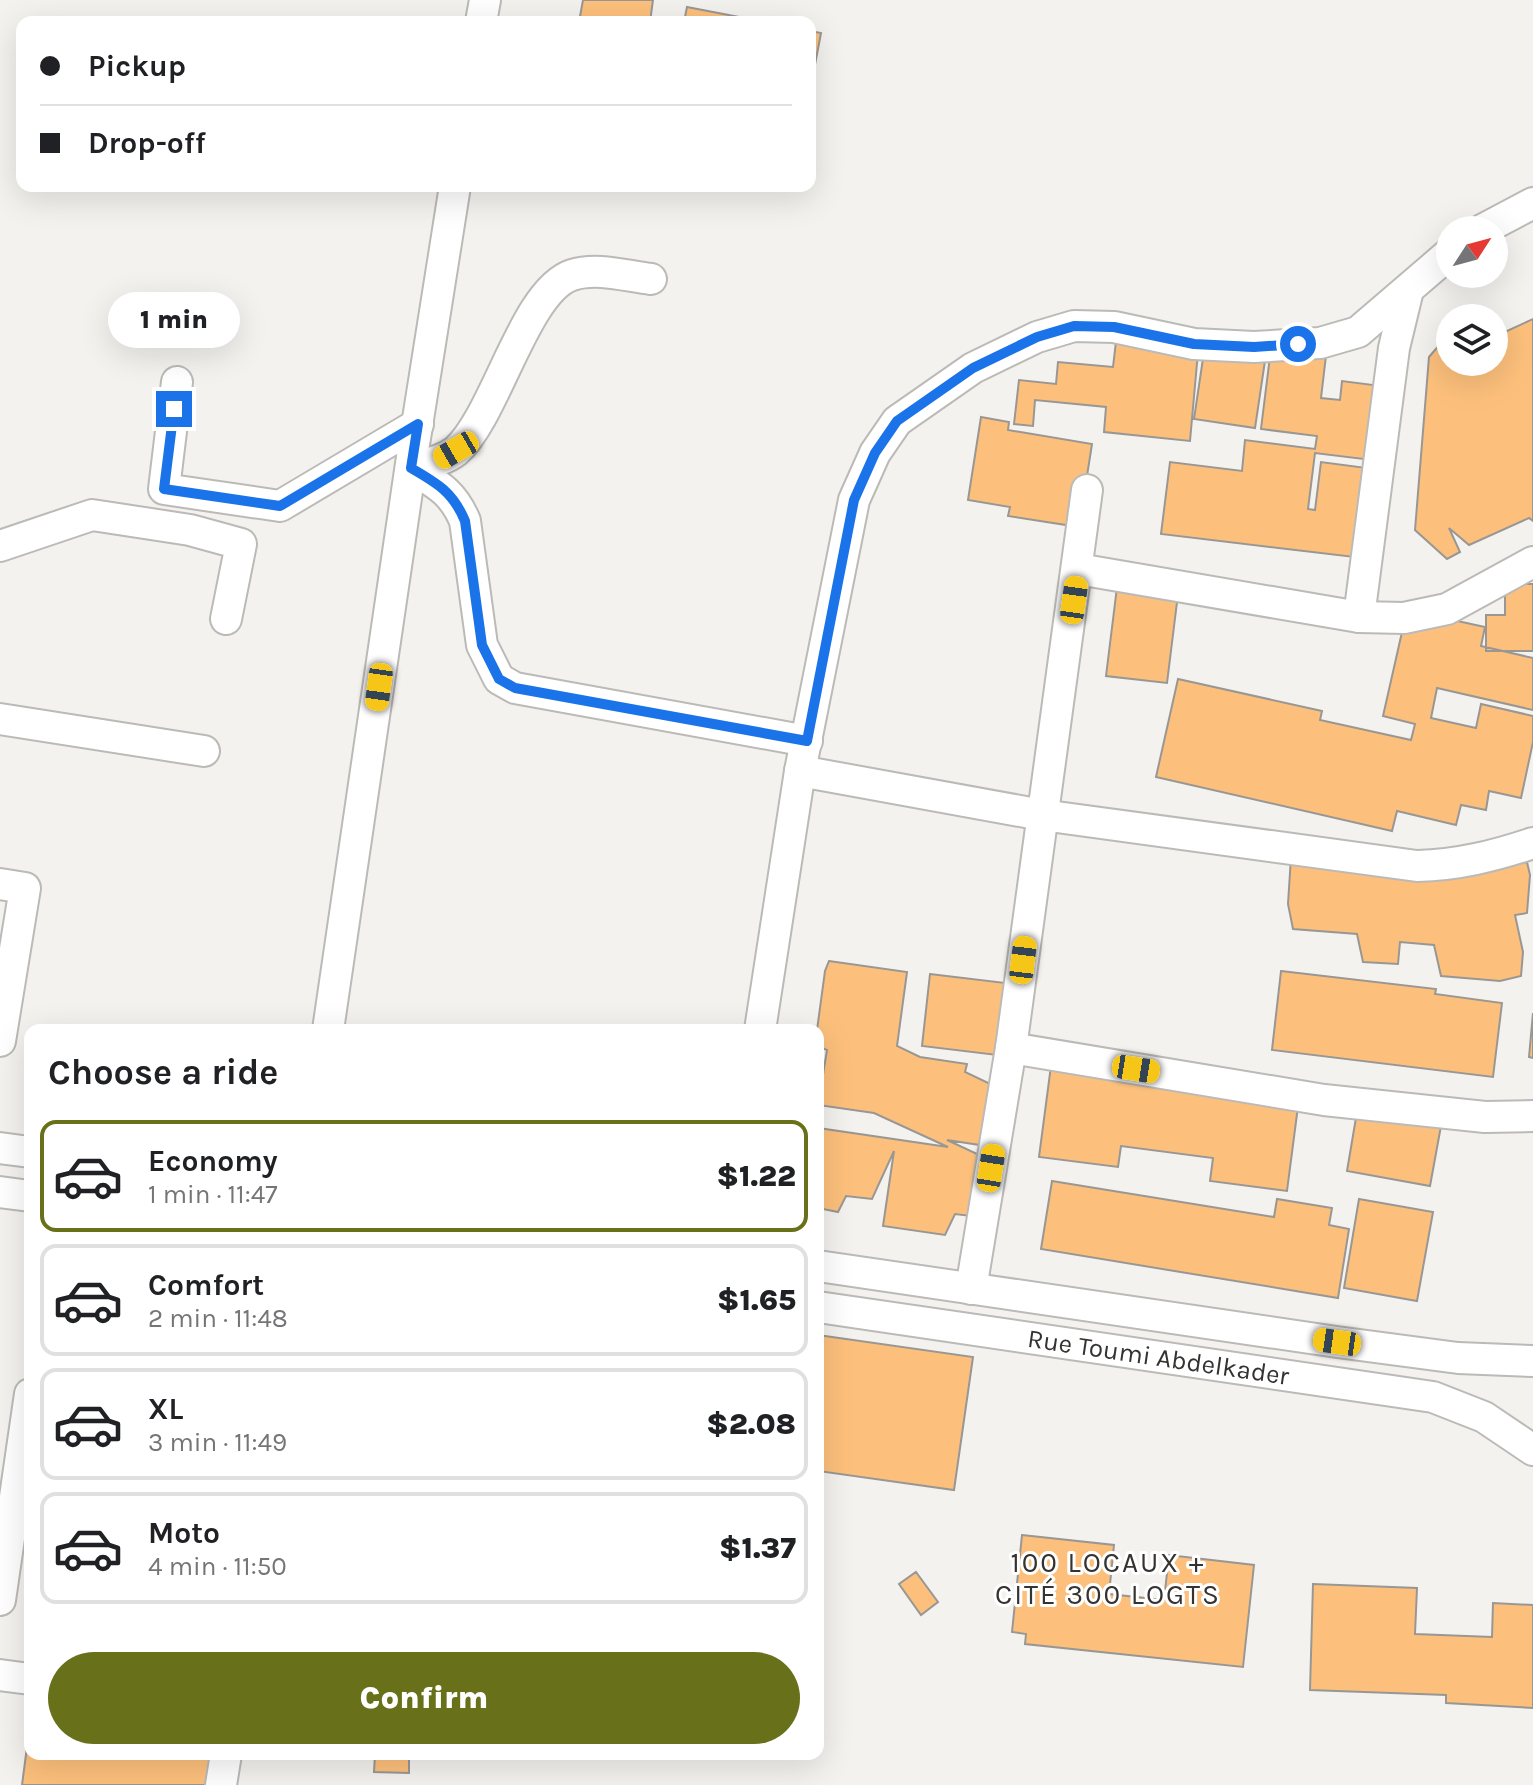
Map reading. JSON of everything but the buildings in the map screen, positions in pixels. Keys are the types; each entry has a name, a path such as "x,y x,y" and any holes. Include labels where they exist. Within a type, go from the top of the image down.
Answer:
{"street":[{"path":"329,1024 454,192"},
{"path":"1508,216 1533,203"},
{"path":"761,1024 800,771 854,500 875,453 897,421 973,368 1037,337 1074,326 1114,327 1194,344 1254,347 1320,343 1358,332 1436,265"},
{"path":"411,468 436,462 456,450 475,424 539,305 554,284 573,275 598,272 651,279"},
{"path":"1359,617 1394,348 1408,290"},
{"path":"177,382 164,489 280,506 418,424"},
{"path":"411,468 442,486 458,504 465,521 482,645 499,679 515,688 807,741"},
{"path":"971,1289 1011,1048 1087,490"},
{"path":"0,546 92,515 190,530 241,544 226,619"},
{"path":"1078,569 1359,617 1404,618 1447,609 1533,562"},
{"path":"0,719 204,751"},
{"path":"800,771 1042,815 1417,866 1450,865 1494,856 1533,843"},
{"path":"0,884 25,888 0,1041"},
{"path":"1011,1048 1324,1100 1485,1117 1533,1116"},
{"path":"0,1148 24,1151"},
{"path":"0,1192 24,1195"},
{"name":"Rue Toumi Abdelkader","path":"824,1267 1458,1358 1533,1361"},
{"name":"Rue Toumi Abdelkader","path":"824,1308 1433,1397 1484,1417 1533,1450"},
{"path":"0,1600 24,1426"},
{"path":"0,1675 24,1678"},
{"path":"221,1785 225,1760"}],"district":[{"name":"100 LOCAUX + CITÉ 300 LOGTS","path":"1108,1578"}],"route":[{"path":"174,409 164,489 280,506 418,424 411,468 442,486 458,504 465,521 482,645 499,679 515,688 807,741 854,500 875,453 897,421 973,368 1037,337 1074,326 1114,327 1194,344 1254,347 1298,344"}]}
